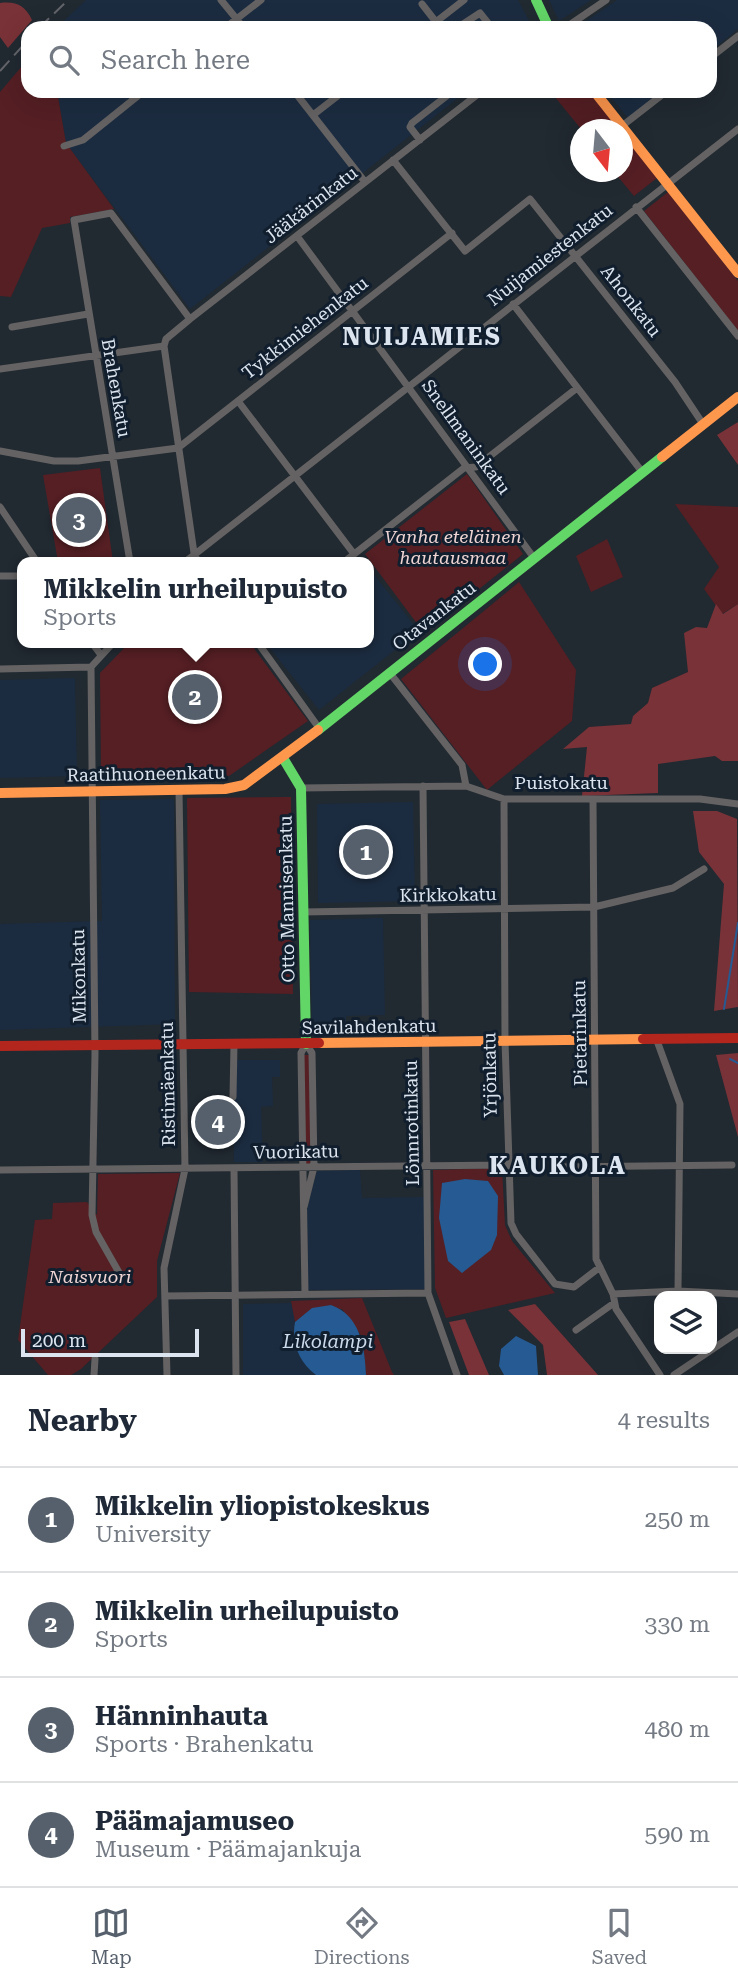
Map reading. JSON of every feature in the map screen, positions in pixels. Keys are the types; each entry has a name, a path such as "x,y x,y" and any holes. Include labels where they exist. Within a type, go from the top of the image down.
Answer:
{"main road":[{"path":"536,0 546,21"},
{"path":"599,98 616,119"},
{"path":"633,141 738,273"},
{"name":"Otavankatu","path":"283,758 317,724 389,671 532,554 643,473 738,397"},
{"path":"283,758 301,788"},
{"name":"Raatihuoneenkatu","path":"0,793 235,788 283,758"},
{"name":"Otto Mannisenkatu","path":"301,788 306,1044"},
{"name":"Savilahdenkatu","path":"0,1046 738,1038"}],"street":[{"path":"221,0 237,19"},
{"path":"234,21 261,0"},
{"path":"437,21 464,0"},
{"path":"575,21 606,0"},
{"path":"422,4 435,21"},
{"path":"468,21 480,13 486,21"},
{"path":"717,52 738,36"},
{"path":"64,146 83,140 135,98"},
{"path":"300,98 365,182"},
{"path":"313,115 335,98"},
{"path":"420,140 410,127 444,98"},
{"name":"Jääkärinkatu","path":"164,346 166,339 190,319 299,239 365,182 473,98"},
{"path":"632,119 658,98"},
{"name":"Nuijamiestenkatu","path":"191,557 636,207 737,133"},
{"path":"393,160 452,233"},
{"name":"Ahonkatu","path":"452,233 466,251 530,199 704,424"},
{"path":"636,207 738,336"},
{"name":"Brahenkatu","path":"129,557 74,219 111,213 190,319"},
{"name":"Tykkimiehenkatu","path":"178,448 452,233"},
{"name":"Snellmaninkatu","path":"299,239 532,554"},
{"path":"513,304 643,473"},
{"path":"12,327 88,314"},
{"path":"0,372 164,346 196,557"},
{"path":"350,557 468,467 476,467 577,388"},
{"path":"238,401 354,554"},
{"path":"0,451 54,461 112,459 178,448"},
{"path":"0,507 34,557"},
{"path":"96,648 101,655"},
{"path":"0,669 90,667 108,648"},
{"path":"262,648 317,724"},
{"name":"Mikonkatu","path":"90,667 95,1045 92,1214 96,1232 121,1276"},
{"path":"389,671 462,765 466,786"},
{"name":"Lönnrotinkatu","path":"423,786 429,1167 428,1293 457,1375"},
{"name":"Puistokatu","path":"301,788 466,786 504,799 709,799 738,804"},
{"name":"Ristimäenkatu","path":"167,1375 164,1268 185,1169 179,790"},
{"name":"Yrjönkatu","path":"504,799 505,1041 508,1165 513,1229 549,1279 564,1288 574,1287 600,1267"},
{"name":"Pietarinkatu","path":"593,799 596,1259 613,1294 614,1303"},
{"name":"Kirkkokatu","path":"303,912 594,907 673,888 704,869"},
{"path":"656,1038 680,1104 678,1291"},
{"path":"233,1097 234,1044"},
{"path":"304,1207 314,1167 312,1053 306,1044 301,1053 305,1293"},
{"path":"556,1167 597,1164 732,1165"},
{"name":"Vuorikatu","path":"0,1170 508,1165"},
{"path":"234,1169 236,1375"},
{"path":"613,1294 654,1292"},
{"path":"717,1292 736,1293"},
{"path":"165,1296 428,1293"},
{"path":"576,1330 614,1303 660,1375"},
{"path":"674,1375 738,1332"},
{"path":"94,1375 95,1359"}],"shaded area":[{"path":"86,0 518,0 529,21 64,21"},
{"path":"549,0 591,0 559,21"},
{"path":"617,0 738,0 738,29 717,46 717,21 586,21"},
{"path":"0,3 19,5 32,20 21,21 21,33 8,48 0,37"},
{"path":"58,98 458,98 190,309 66,143"},
{"path":"612,98 652,98 628,118"},
{"path":"738,422 738,465 717,435"},
{"path":"374,575 419,631 319,710 270,648 374,648"},
{"path":"716,604 723,614 738,604 738,761 722,761 715,756 658,764 658,793 582,796 587,747 563,749 589,727 631,724 633,716 648,703 652,688 688,672 684,633 696,627 707,628"},
{"path":"75,678 77,776 0,778 0,680"},
{"path":"174,799 175,1024 0,1030 0,924 102,921 100,800"},
{"path":"413,802 415,901 318,903 317,804"},
{"path":"693,811 717,811 737,819 738,1007 714,1011 724,884 699,852"},
{"path":"383,918 385,1015 346,1016 346,1028 312,1028 310,920"},
{"path":"738,1053 738,1137 716,1055"},
{"path":"233,1060 280,1060 280,1077 272,1077 273,1106 261,1107 263,1162 234,1162"},
{"path":"360,1170 362,1198 428,1197 429,1289 308,1290 307,1208 317,1171"},
{"path":"292,1303 295,1322 293,1333 316,1375 243,1375 243,1304"},
{"path":"535,1304 598,1375 547,1375 543,1345 508,1310"},
{"path":"465,1319 489,1375 469,1375 449,1322"}],"green space":[{"path":"21,67 21,98 58,98 66,143 114,209 70,217 70,223 42,228 11,297 0,296 0,92"},
{"path":"556,98 595,98 611,119 573,119"},
{"path":"633,147 657,178 634,196 622,182 633,182"},
{"path":"668,192 738,281 738,331 644,211"},
{"path":"100,468 112,557 57,557 43,475"},
{"name":"Vanha eteläinen hautausmaa","path":"467,474 523,554 424,633 374,566 374,557 367,557 365,554"},
{"path":"675,504 738,507 738,604 722,614 704,589 719,567"},
{"path":"607,539 623,577 591,592 576,556"},
{"path":"519,582 576,670 572,721 487,790 401,679"},
{"path":"124,648 254,648 308,721 229,776 101,776 100,673"},
{"path":"291,797 293,994 189,992 187,798"},
{"path":"303,1055 311,1055 313,1167 304,1167"},
{"path":"502,1168 505,1225 512,1241 555,1293 446,1318 435,1288 433,1170"},
{"name":"Naisvuori","path":"180,1173 157,1261 157,1297 81,1369 71,1375 48,1375 18,1340 35,1220 52,1219 53,1203 87,1202 97,1215 98,1174"},
{"path":"362,1298 394,1375 366,1375 362,1337 342,1309 313,1308 295,1322 291,1301"}],"water":[{"path":"465,1179 488,1181 498,1196 497,1235 491,1250 462,1273 448,1261 439,1218 442,1183"},
{"name":"Likolampi","path":"331,1305 349,1316 355,1324 362,1343 366,1375 316,1375 298,1352 294,1337 295,1322 312,1308"},
{"path":"516,1336 536,1346 538,1375 504,1375 499,1366 501,1349"}],"waterway":[{"path":"724,1009 738,923"},
{"path":"730,1059 738,1063"}],"railway":[{"path":"46,21 68,0"},
{"path":"0,71 21,48"}],"traffic: fast":[{"path":"536,0 546,21"},
{"path":"318,730 662,457"},
{"path":"283,758 301,788 306,1044"}],"traffic: slow":[{"path":"600,98 738,273"},
{"path":"662,457 738,397"},
{"path":"0,793 225,789 244,785 318,730"},
{"path":"319,1043 643,1039"}],"traffic: jam":[{"path":"643,1039 738,1038"},
{"path":"0,1046 319,1043"}],"place":[{"name":"Hänninhauta","path":"79,520"},
{"name":"Mikkelin urheilupuisto","path":"195,697"},
{"name":"Mikkelin yliopistokeskus","path":"366,852"},
{"name":"Päämajamuseo","path":"218,1122"}],"district":[{"name":"NUIJAMIES","path":"422,337"},
{"name":"KAUKOLA","path":"558,1166"}]}
